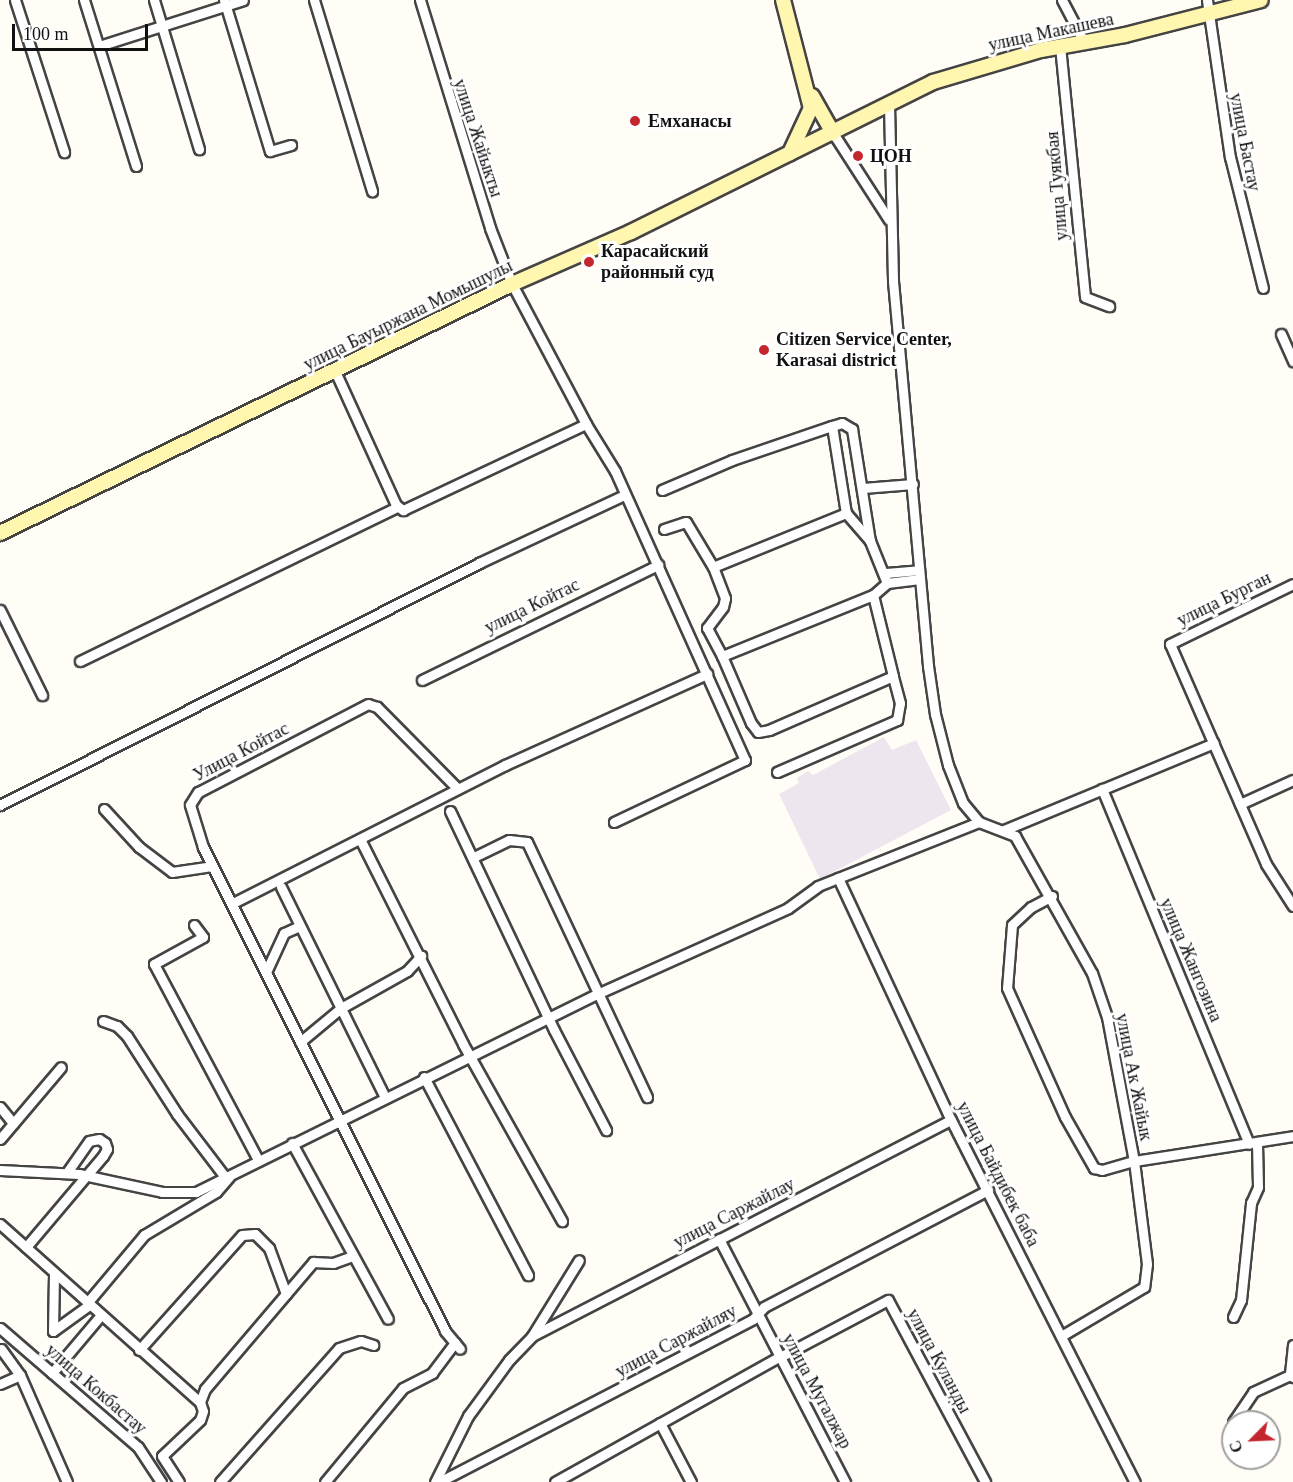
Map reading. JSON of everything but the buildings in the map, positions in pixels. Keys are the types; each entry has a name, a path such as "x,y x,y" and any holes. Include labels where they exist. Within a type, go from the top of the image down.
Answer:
{"street":[{"path":"15,0 64,152"},
{"path":"84,0 136,166"},
{"path":"154,0 199,149"},
{"path":"99,46 225,3 243,0"},
{"path":"314,0 372,190"},
{"name":"улица Жайыкты","path":"420,0 467,162 512,284 586,424 615,471 745,760 614,822"},
{"path":"783,0 808,89 833,133 890,222"},
{"path":"1062,0 1083,40"},
{"name":"улица Макашева","path":"833,133 889,104 956,74 1083,40 1125,35 1207,6 1260,0"},
{"path":"225,3 270,151 291,145"},
{"name":"улица Бастау","path":"1207,6 1228,147 1263,288"},
{"name":"улица Туякбая","path":"1060,46 1085,297 1109,306"},
{"path":"790,153 808,119 808,89"},
{"path":"0,1170 86,1175 162,1192 196,1192 470,1054 769,917 800,901 807,891 979,822 963,803 938,729 920,575 890,222 889,104"},
{"name":"улица Бауыржана Момышулы","path":"0,534 512,284 631,232 833,133"},
{"path":"1281,333 1293,361"},
{"path":"335,370 397,507 403,510 586,424"},
{"path":"662,490 732,460 842,423 852,429 870,541"},
{"path":"832,426 843,479 846,513 870,541 886,573 887,583"},
{"path":"863,488 913,484"},
{"path":"0,805 468,569 624,495"},
{"path":"80,661 397,507"},
{"path":"713,567 846,513"},
{"path":"664,529 686,522 713,567 724,598 723,607 707,628 758,732 893,676"},
{"name":"улица Койтас","path":"422,680 658,565"},
{"path":"886,573 920,575"},
{"path":"722,656 873,596 887,583 920,575"},
{"name":"улица Бурган","path":"1214,743 1170,644 1293,584"},
{"path":"777,772 897,720 900,703 873,596"},
{"path":"0,610 42,695"},
{"path":"325,1482 403,1388 432,1373 458,1346 338,1120 233,903 457,788 706,674"},
{"name":"Улица Койтас","path":"233,903 212,866 192,814 192,798 198,792 368,704 377,707 457,788"},
{"path":"1004,830 1214,743 1266,864 1293,906"},
{"path":"1240,804 1293,780"},
{"name":"улица Жангозина","path":"1102,789 1253,1144"},
{"path":"104,809 139,848 172,872 212,866"},
{"path":"450,811 606,1130"},
{"name":"улица Ак Жайык","path":"979,822 1015,836 1052,896 1092,973 1107,1017 1134,1161 1147,1264 1144,1287 1061,1336"},
{"path":"360,839 470,1054 562,1221"},
{"path":"474,857 500,842 516,839 527,842 647,1097"},
{"name":"улица Байдибек баба","path":"838,878 951,1120 1135,1482"},
{"path":"281,887 385,1097"},
{"path":"1052,896 1024,912 1012,925 1007,988 1065,1117 1091,1165 1098,1171 1134,1161 1293,1136"},
{"path":"194,925 203,937 154,964 258,1160"},
{"path":"266,971 284,933 300,926"},
{"path":"300,1041 340,1008 407,971 421,956"},
{"path":"103,1021 117,1026 127,1036 177,1114 228,1175"},
{"path":"0,1139 62,1067"},
{"path":"424,1077 528,1275"},
{"path":"0,1107 13,1124"},
{"name":"улица Саржайлау","path":"532,1336 951,1120"},
{"path":"26,1248 107,1149 99,1139 89,1141 67,1173"},
{"path":"292,1143 388,1319"},
{"path":"1233,1317 1241,1300 1251,1203 1258,1187 1253,1144"},
{"path":"54,1273 53,1331 88,1304 144,1235 216,1192 228,1175"},
{"name":"улица Саржайляу","path":"437,1482 758,1316 764,1307 798,1288 988,1190"},
{"path":"0,1224 200,1402 203,1411 200,1420 162,1456 149,1462"},
{"path":"139,1350 242,1235 255,1234 269,1248 286,1294"},
{"name":"улица Мугалжар","path":"719,1239 845,1482"},
{"path":"200,1402 205,1389 313,1262 321,1260 333,1263 352,1256"},
{"path":"437,1482 468,1416 509,1360 532,1336 579,1260"},
{"name":"улица Куланды","path":"780,1356 888,1300 985,1482"},
{"path":"52,1373 101,1315"},
{"name":"улица Кокбастау","path":"0,1328 138,1447 161,1482"},
{"path":"13,1339 1,1349 20,1375 67,1482"},
{"path":"220,1482 339,1348 361,1341 373,1345"},
{"path":"1241,1410 1253,1392 1291,1376 1293,1345"},
{"path":"555,1482 780,1356"},
{"path":"0,1384 20,1375"},
{"path":"660,1423 691,1482"},
{"path":"162,1456 179,1482"}],"shaded area":[{"path":"884,737 892,750 916,740 951,810 820,879 779,794 799,783 797,778 808,771 813,775"}],"place":[{"name":"Емханасы","path":"635,121"},
{"name":"ЦОН","path":"858,156"},
{"name":"Карасайский районный суд","path":"589,262"},
{"name":"Citizen Service Center, Karasai district","path":"764,350"}]}
